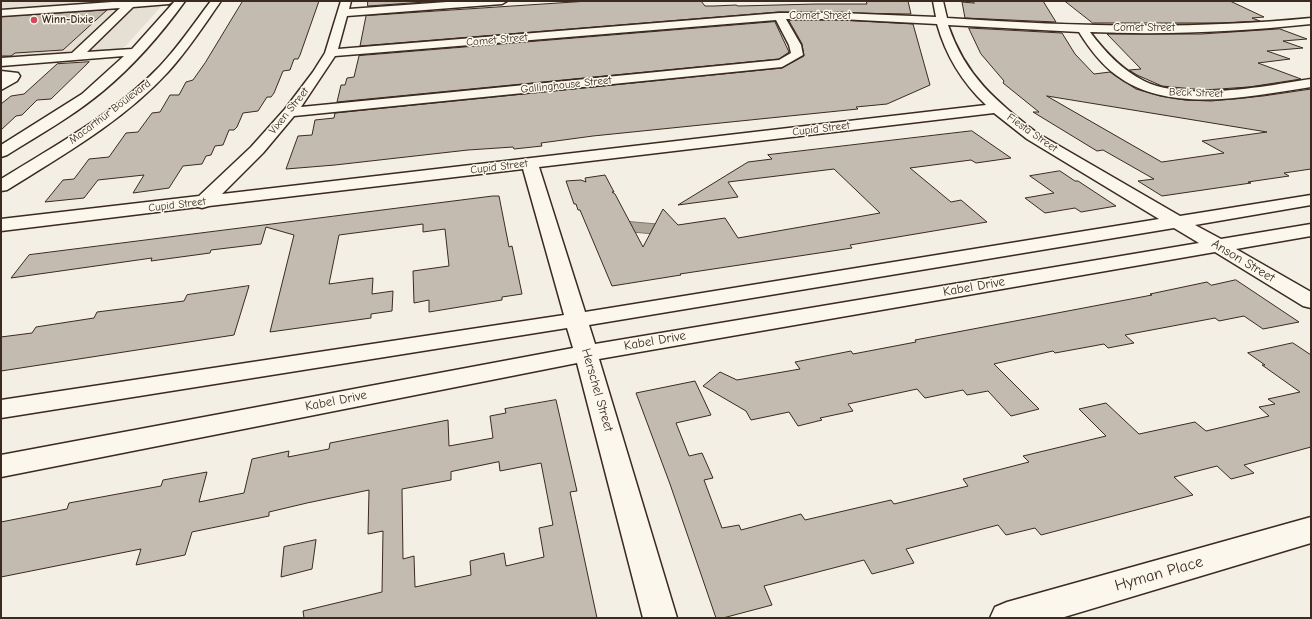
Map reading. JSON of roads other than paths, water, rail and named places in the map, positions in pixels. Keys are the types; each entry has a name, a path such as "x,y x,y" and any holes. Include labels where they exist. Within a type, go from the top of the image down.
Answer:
{"street":[{"path":"1,13 132,2 169,1"},
{"path":"4,148 85,97 112,75 135,52 180,1"},
{"name":"Macarthur Boulevard","path":"1,186 74,140 134,96 156,77 169,63 216,1"},
{"path":"344,7 502,1"},
{"name":"Fiesta Street","path":"938,1 940,20 952,55 959,66 997,108 1032,136 1175,221"},
{"path":"76,56 132,2"},
{"name":"Vixen Street","path":"202,203 256,150 290,112 319,73 331,53 344,7"},
{"name":"Comet Street","path":"331,53 779,16 847,16 1082,28 1205,28 1311,21"},
{"name":"Gallinghouse Street","path":"290,112 782,63 797,55 795,46 779,16"},
{"name":"Beck Street","path":"1082,28 1096,49 1122,74 1143,85 1163,91 1211,96 1311,84"},
{"path":"1,62 135,52"},
{"path":"1,75 13,76 1,86"},
{"name":"Cupid Street","path":"1,226 997,108"},
{"path":"4,148 74,140"},
{"name":"Herschel Street","path":"530,164 586,353 660,618"},
{"path":"1,409 576,320 1311,200"},
{"name":"Anson Street","path":"1175,221 1311,301"},
{"path":"1,231 22,223"},
{"name":"Kabel Drive","path":"1,466 586,353 1311,230"},
{"name":"Hyman Place","path":"1008,618 1311,530"}],"place":[{"name":"Winn-Dixie","path":"34,20"}]}
